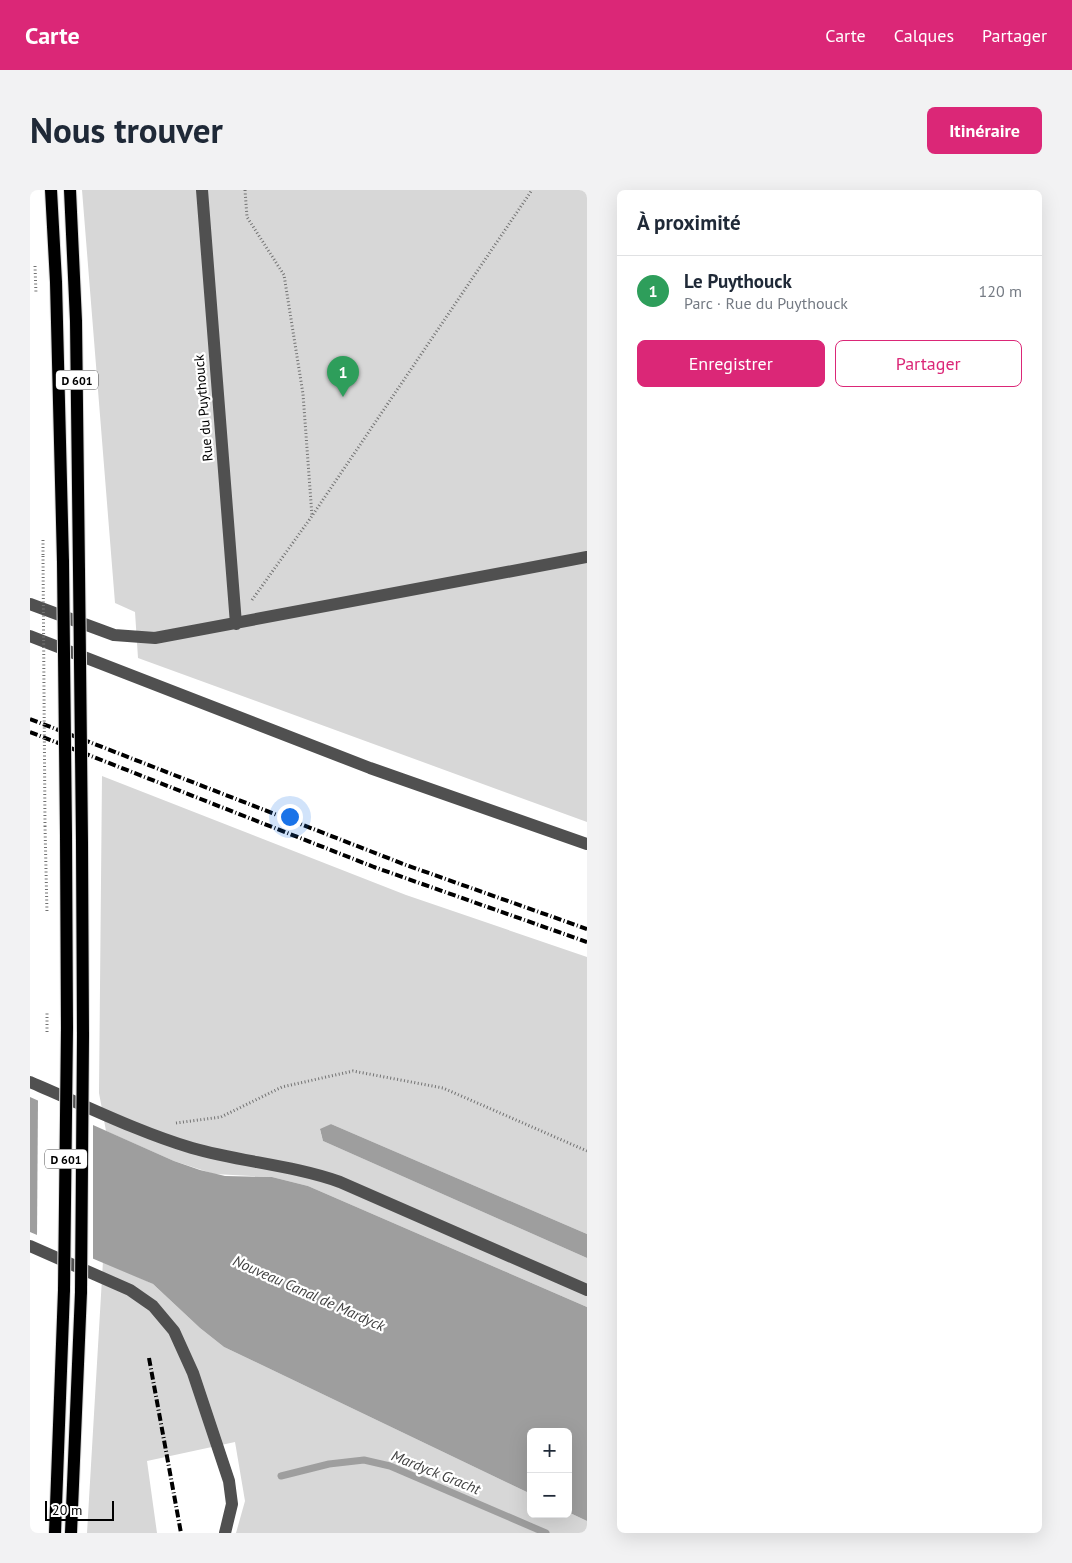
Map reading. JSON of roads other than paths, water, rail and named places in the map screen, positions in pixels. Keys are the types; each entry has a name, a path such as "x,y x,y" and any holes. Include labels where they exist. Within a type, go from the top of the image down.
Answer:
{"main road":[{"name":"D 601","path":"51,190 56,298 63,562 67,1028 64,1290 55,1533"},
{"name":"D 601","path":"70,190 76,350 83,1036 81,1292 71,1533"}],"street":[{"name":"Rue du Puythouck","path":"202,190 236,624"},
{"path":"30,604 91,628 128,638 171,636 587,557"},
{"path":"30,636 370,768 587,844"},
{"path":"30,1082 140,1128 199,1150 309,1172 340,1182 587,1290"},
{"path":"30,1246 130,1290 153,1306 174,1331 193,1373 229,1481 232,1504 225,1533"}],"water":[{"name":"Nouveau Canal de Mardyck","path":"30,1097 174,1161 200,1170 225,1176 272,1177 308,1186 587,1307 587,1521 572,1514 572,1428 527,1428 527,1492 224,1347 200,1328 153,1284 30,1232"},
{"path":"331,1124 587,1234 587,1258 323,1141 320,1129"}],"waterway":[{"name":"Mardyck Gracht","path":"281,1476 329,1464 364,1460 390,1466 546,1533"}],"railway":[{"path":"30,719 406,865 587,929"},
{"path":"30,732 374,867 587,942"},
{"path":"149,1358 181,1533"}],"place":[{"name":"Le Puythouck","path":"343,397"}]}
